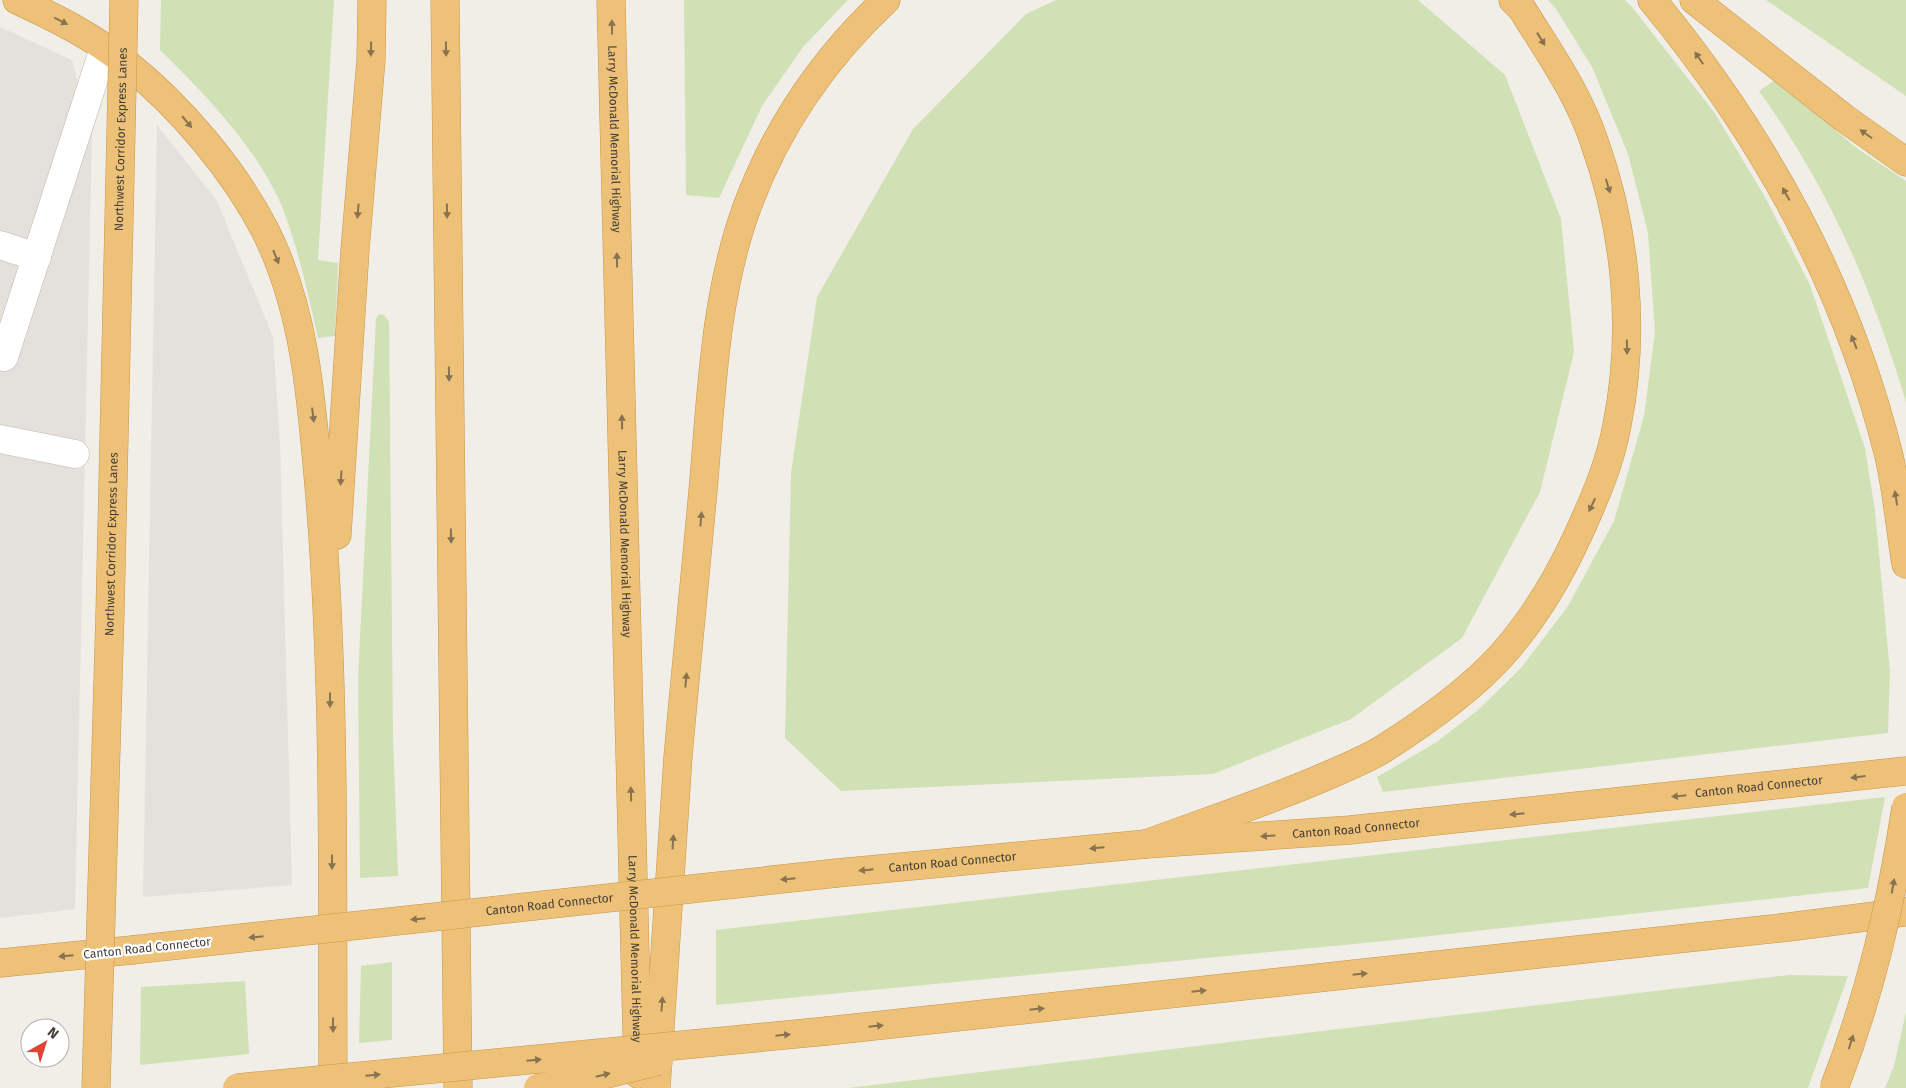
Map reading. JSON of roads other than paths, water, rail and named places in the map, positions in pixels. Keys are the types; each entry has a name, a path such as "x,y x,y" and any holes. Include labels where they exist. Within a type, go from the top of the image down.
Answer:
{"highway":[{"path":"17,0 65,22 128,64 183,116 228,172 266,232 289,291 306,358 314,418 330,651 333,1088"},
{"name":"Northwest Corridor Express Lanes","path":"96,1088 110,623 124,0"},
{"path":"330,651 355,250 371,60 372,0"},
{"path":"445,0 458,1088"},
{"name":"Larry McDonald Memorial Highway","path":"611,0 638,1088"},
{"path":"656,1088 678,756 716,357 727,279 746,210 766,159 792,112 822,68 857,27 886,0"},
{"path":"1146,844 1300,788 1372,755 1448,704 1500,657 1541,607 1569,554 1598,490 1617,426 1627,354 1624,280 1616,211 1594,138 1565,78 1522,9 1513,0"},
{"path":"1652,0 1693,49 1760,148 1816,250 1860,358 1889,457 1906,564"},
{"path":"1694,0 1844,118 1906,162"},
{"name":"Canton Road Connector","path":"0,963 836,873 1146,844 1350,830 1906,770"},
{"path":"1834,1088 1868,990 1893,889 1906,807"},
{"path":"237,1088 827,1031 1780,928 1906,912"},
{"path":"538,1088 596,1077 748,1039"}],"lane":[{"path":"4,357 104,48"},
{"path":"0,245 37,257"},
{"path":"0,440 75,454"}]}
